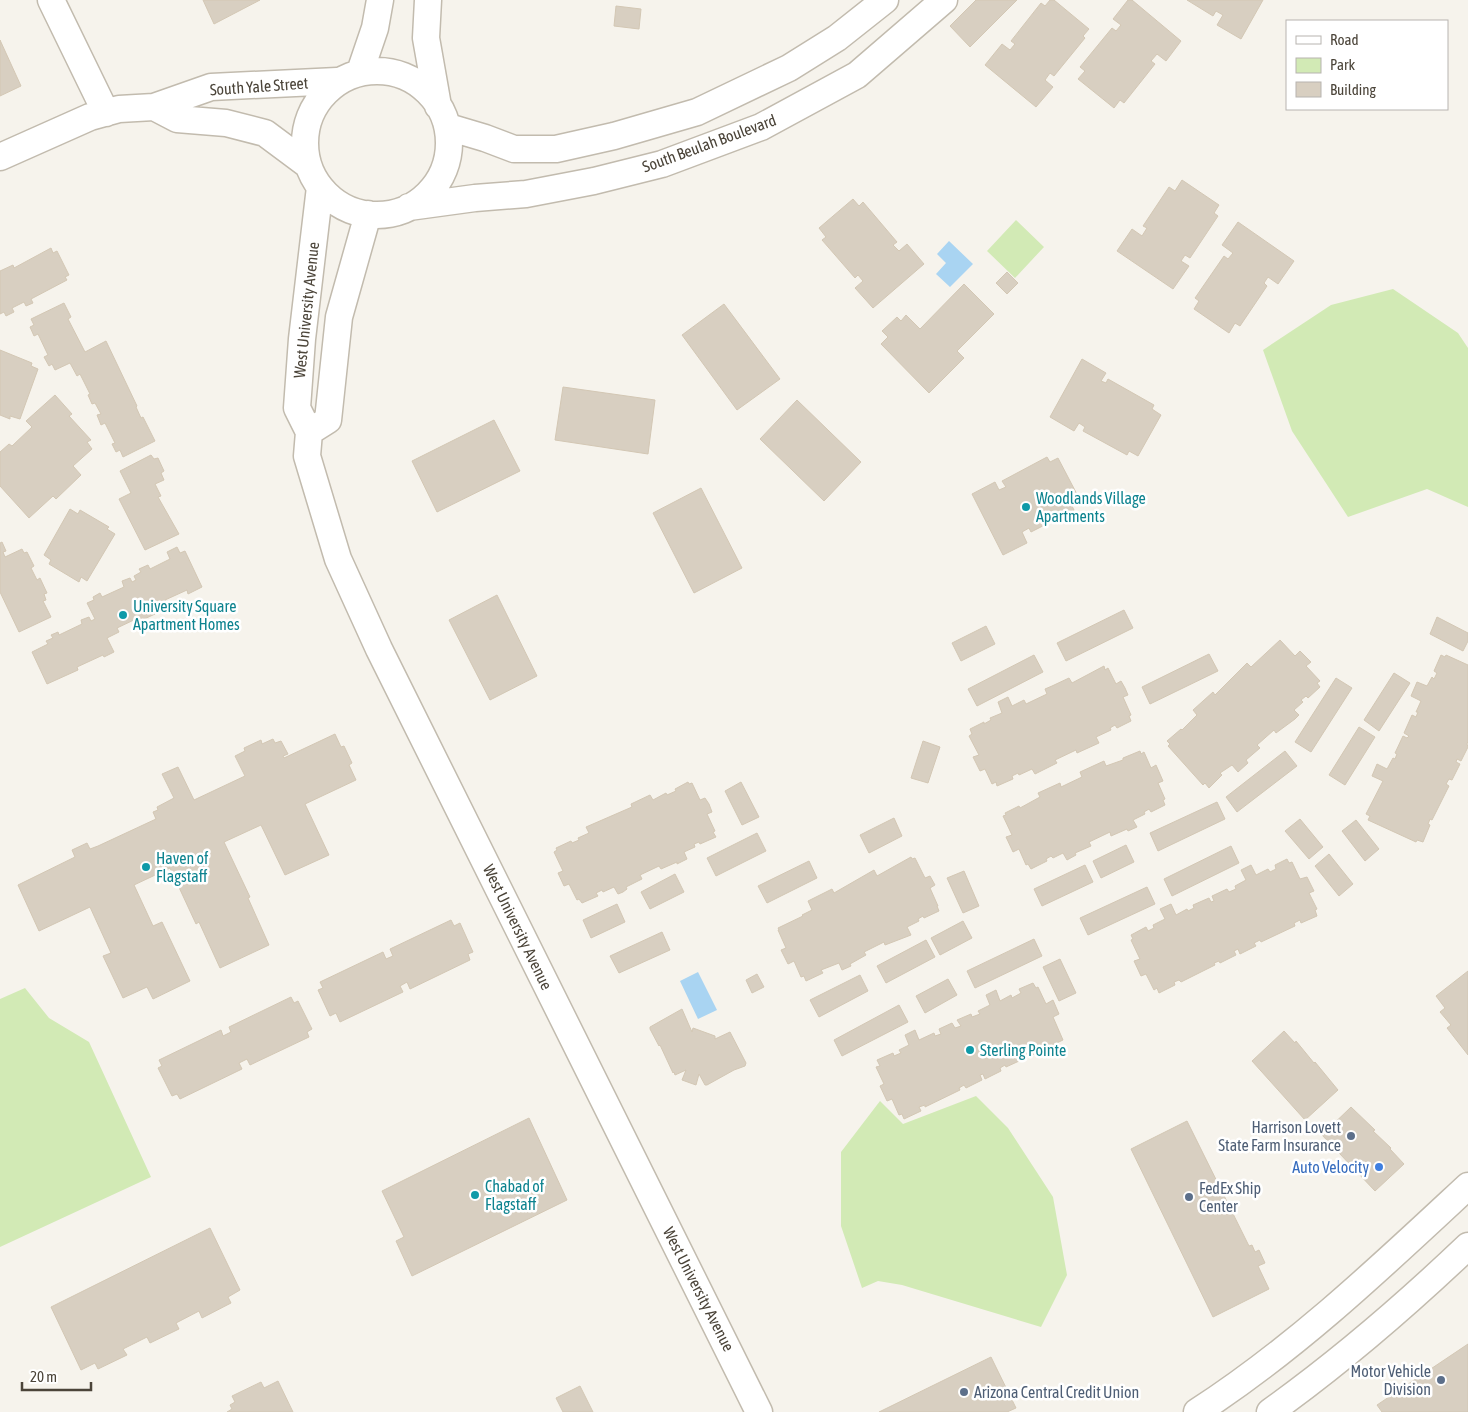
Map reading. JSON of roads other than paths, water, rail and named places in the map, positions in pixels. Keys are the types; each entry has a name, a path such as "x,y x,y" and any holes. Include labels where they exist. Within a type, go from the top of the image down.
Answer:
{"street":[{"path":"51,0 106,112"},
{"path":"348,77 375,28 380,0"},
{"path":"428,0 426,38 443,116 448,150 443,172 429,192 409,207 386,214 361,213 338,204 314,176 305,140 310,116 321,96 348,77 382,70 404,76 424,88 443,116"},
{"name":"South Beulah Boulevard","path":"443,116 485,138 514,148 556,149 623,133 697,112 789,68 837,38 885,0"},
{"name":"South Beulah Boulevard","path":"409,207 475,198 526,194 594,181 662,164 753,131 857,75 944,0"},
{"name":"South Yale Street","path":"0,157 76,122 106,112 136,107 154,107 211,87 348,77"},
{"name":"South Yale Street","path":"154,107 178,119 226,122 265,134 314,176"},
{"name":"West University Avenue","path":"314,176 297,408 309,432 306,456 338,560 360,610 760,1412"},
{"name":"West University Avenue","path":"309,432 328,420 339,316 368,214"},
{"path":"1197,1412 1256,1370 1327,1315 1468,1186"},
{"path":"1270,1412 1339,1360 1376,1329 1468,1246"}],"water":[{"path":"949,241 973,264 950,287 936,274 946,263 937,254"},
{"path":"698,972 717,1010 698,1019 680,981"}],"place":[{"name":"Woodlands Village Apartments","path":"1026,507"},
{"name":"University Square Apartment Homes","path":"123,615"},
{"name":"Haven of Flagstaff","path":"146,867"},
{"name":"Sterling Pointe","path":"970,1050"},
{"name":"Harrison Lovett State Farm Insurance","path":"1351,1136"},
{"name":"Auto Velocity","path":"1379,1167"},
{"name":"Chabad of Flagstaff","path":"475,1195"},
{"name":"FedEx Ship Center","path":"1189,1197"},
{"name":"Motor Vehicle Division","path":"1441,1380"},
{"name":"Arizona Central Credit Union","path":"964,1392"}]}
